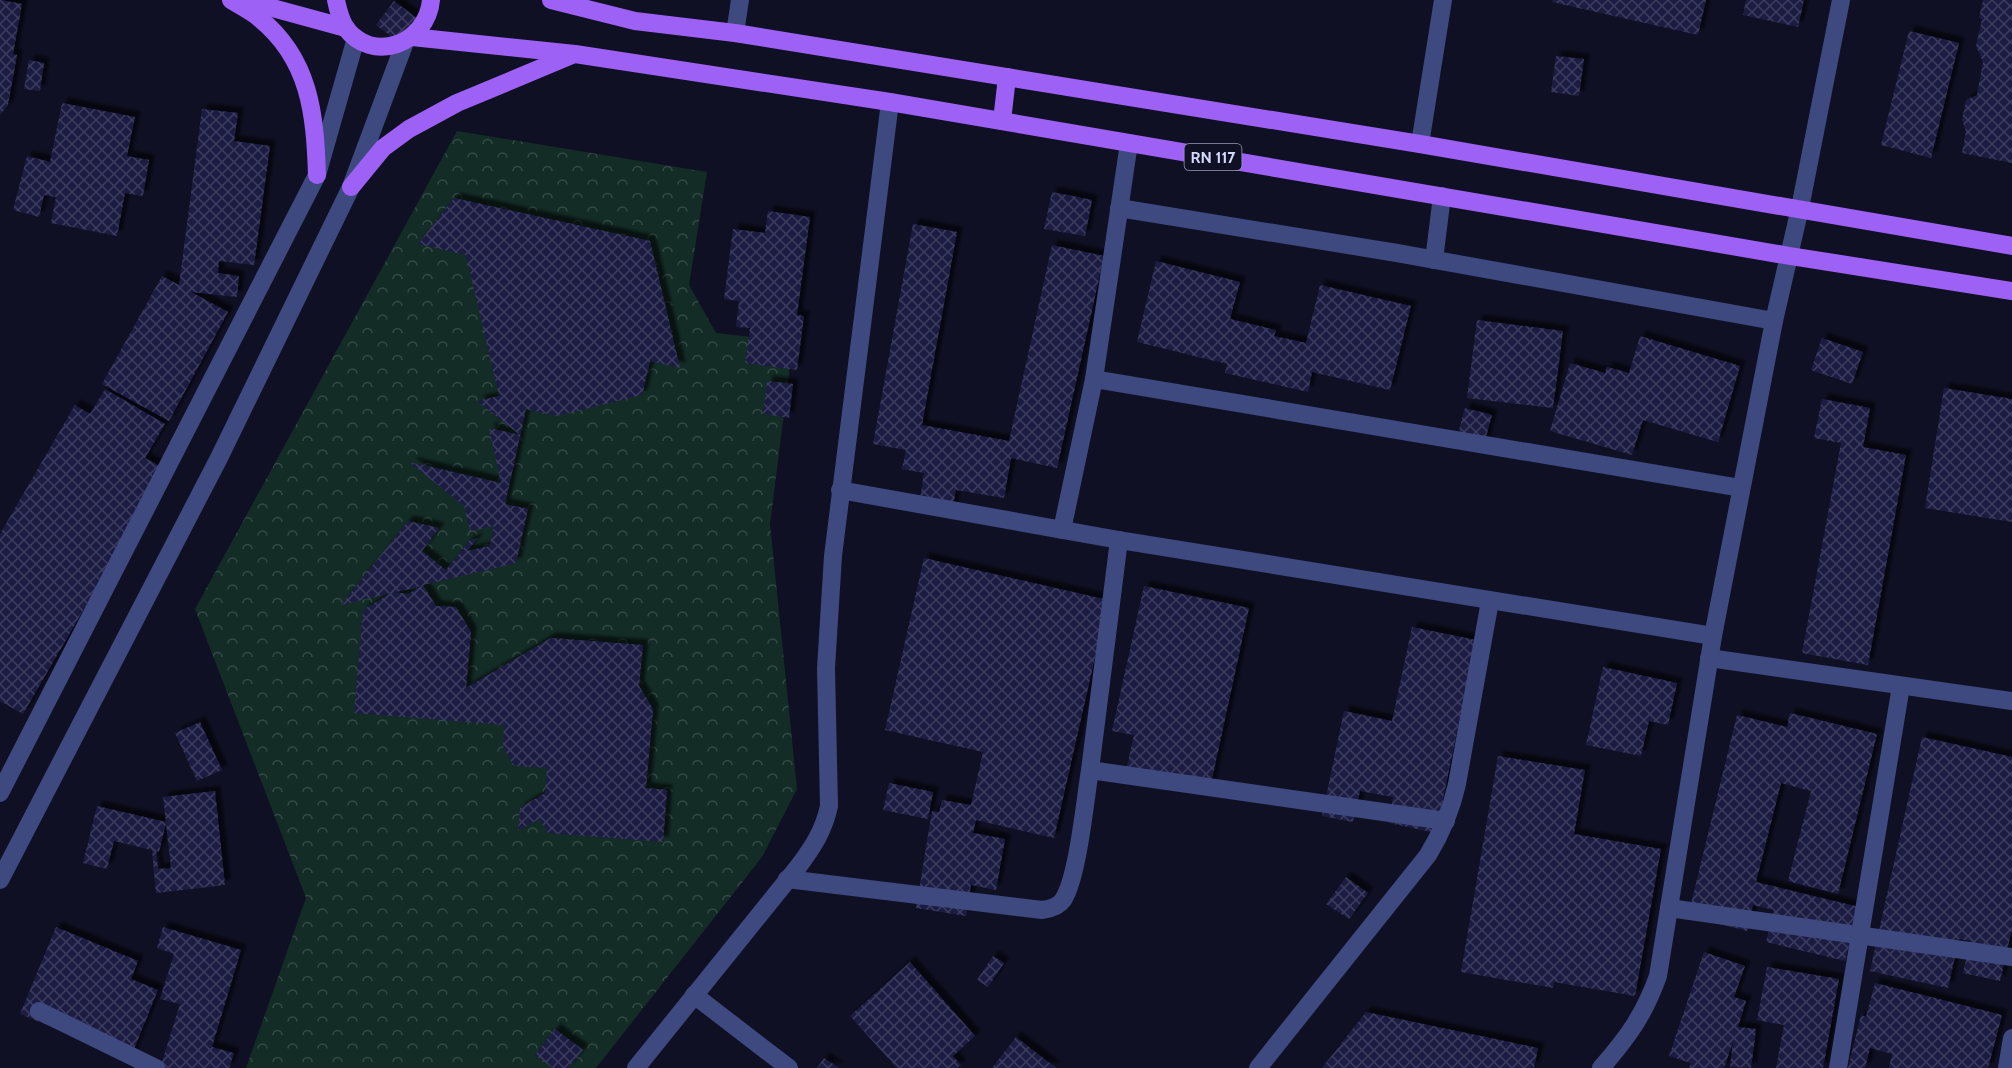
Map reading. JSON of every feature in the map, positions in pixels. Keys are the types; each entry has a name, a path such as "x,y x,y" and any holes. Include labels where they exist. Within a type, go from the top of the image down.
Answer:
{"main road":[{"path":"231,0 258,17 278,36 291,52 300,69 316,132 317,175"},
{"path":"241,0 351,33 372,45 380,46 388,46 409,39 430,12 431,0"},
{"path":"336,0 339,15 351,33"},
{"path":"551,0 635,21 735,33 1420,144 2012,246"},
{"name":"RN 117","path":"409,39 574,54 890,102 1790,256 2012,291"},
{"path":"351,187 383,148 409,129 457,103 574,54"},
{"path":"1002,121 1007,77"}],"street":[{"path":"735,33 740,0"},
{"path":"1420,144 1443,0"},
{"path":"1601,1068 1629,1035 1643,1013 1658,976 1713,636 1774,321 1790,256 1841,0"},
{"path":"0,793 317,175 351,33"},
{"path":"0,880 219,458 351,187 409,39"},
{"path":"636,1068 798,867 820,836 829,806 826,668 833,555 890,102"},
{"path":"1062,530 1094,379 1129,143"},
{"path":"1434,260 1442,196"},
{"path":"1119,208 1434,260 1774,321"},
{"path":"1094,379 1741,488"},
{"path":"840,490 1119,540 1713,636"},
{"path":"787,879 1042,910 1051,908 1064,899 1071,882 1090,770 1119,540"},
{"path":"1258,1068 1428,855 1442,833 1452,807 1457,784 1490,601"},
{"path":"1709,658 2012,701"},
{"path":"1839,1068 1901,686"},
{"path":"1090,770 1446,821"},
{"path":"1669,908 2012,957"},
{"path":"694,996 789,1068"},
{"path":"39,1011 156,1068"},
{"path":"2007,1068 2012,1038"}],"green space":[{"path":"457,131 707,172 689,285 716,333 793,342 770,524 797,789 762,857 596,1068 246,1068 306,898 195,609"}],"building":[{"path":"0,0 22,4 13,54 17,55 8,105 0,115"},
{"path":"1553,0 1706,0 1698,35 1552,2"},
{"path":"1746,0 1804,0 1798,27 1743,15"},
{"path":"1983,0 2012,0 2012,163 1962,153 1966,131 1962,120 1966,100 1977,95 1983,62 1976,46 1982,19 1979,18"},
{"path":"394,1 418,19 400,43 376,25"},
{"path":"1909,31 1959,43 1931,158 1881,145"},
{"path":"1556,56 1584,59 1579,96 1551,92"},
{"path":"29,60 44,63 40,91 24,89"},
{"path":"62,103 135,117 127,156 149,160 143,196 125,193 117,236 51,223 56,197 44,195 39,217 13,210 27,156 50,162"},
{"path":"202,109 238,113 234,141 270,146 254,265 219,261 218,273 239,276 237,297 191,292 228,312 169,421 102,384 162,276 179,285"},
{"path":"1052,192 1092,200 1085,236 1044,229"},
{"path":"454,198 650,241 680,368 650,361 642,395 557,416 526,409 505,504 528,509 516,563 423,585 436,606 456,607 471,632 466,688 551,638 643,645 639,686 653,709 646,788 667,790 663,842 548,833 539,819 518,831 520,808 545,793 547,768 514,766 503,747 504,725 354,713 363,610 391,593 341,605 408,521 439,528 422,551 446,570 470,540 478,538 467,551 490,546 494,526 470,531 464,506 409,462 501,483 489,428 520,435 477,401 499,396 466,255 418,244","holes":["422,586 408,594 393,592"]},
{"path":"768,211 810,217 797,315 804,316 797,370 745,363 750,328 736,327 739,301 724,299 733,229 765,233"},
{"path":"913,224 957,232 922,425 1009,441 1052,245 1104,256 1057,468 1011,458 1004,498 956,490 951,516 918,511 924,473 902,469 906,450 873,444"},
{"path":"1156,261 1240,282 1230,319 1276,330 1274,336 1306,343 1320,285 1411,306 1390,390 1312,372 1308,392 1225,373 1227,364 1137,342"},
{"path":"1477,320 1563,331 1553,408 1467,398"},
{"path":"1640,336 1740,366 1718,442 1643,420 1632,455 1550,431 1570,363 1605,373 1607,367 1629,373"},
{"path":"1822,338 1863,352 1852,384 1811,370"},
{"path":"767,381 793,384 789,418 763,414"},
{"path":"1944,388 2012,399 2012,522 1925,508"},
{"path":"105,389 165,424 145,458 165,469 23,714 0,701 0,534 75,405 90,414"},
{"path":"1822,399 1870,408 1863,447 1906,455 1868,665 1802,653 1841,443 1814,438"},
{"path":"1465,408 1492,415 1483,448 1456,441"},
{"path":"924,558 1108,600 1054,838 976,820 973,833 1005,839 996,890 971,885 966,916 916,908 932,811 939,812 942,800 971,805 983,752 885,730"},
{"path":"1144,586 1249,608 1209,793 1125,775 1134,735 1112,731"},
{"path":"1412,627 1476,640 1436,833 1389,823 1393,797 1360,791 1353,822 1322,816 1344,711 1392,721"},
{"path":"1603,667 1677,683 1668,725 1649,721 1641,756 1586,745"},
{"path":"1790,713 1877,734 1838,894 1788,881 1811,791 1781,783 1756,882 1859,907 1845,961 1766,942 1774,910 1753,905 1747,931 1688,916 1737,715 1787,727"},
{"path":"200,722 222,770 197,781 175,733"},
{"path":"1922,737 2012,757 2012,929 2000,981 1963,973 1970,941 1959,939 1948,988 1870,971"},
{"path":"1498,756 1585,770 1574,834 1661,849 1635,996 1554,982 1553,988 1461,972"},
{"path":"889,783 933,792 928,819 883,810"},
{"path":"215,791 225,885 156,893 152,850 114,841 107,869 83,863 97,806 166,822 163,797","holes":["166,823 171,868 158,869 156,851 159,852"]},
{"path":"1346,877 1368,893 1349,919 1326,904"},
{"path":"56,927 138,961 131,979 158,990 130,1059 20,1014"},
{"path":"163,927 241,950 212,1047 234,1053 229,1068 160,1068 180,1004 160,999 174,954 157,948"},
{"path":"1704,952 1745,966 1734,997 1746,1001 1738,1027 1756,1029 1751,1068 1730,1067 1733,1042 1724,1068 1689,1068 1691,1063 1669,1056"},
{"path":"993,956 1004,963 988,987 977,980"},
{"path":"910,962 975,1036 953,1056 961,1065 957,1068 897,1068 850,1016"},
{"path":"1767,967 1839,979 1823,1068 1776,1068 1784,1025 1757,1020"},
{"path":"1875,983 2002,1015 1988,1068 1889,1068 1892,1054 1870,1048 1865,1068 1848,1068 1861,1015 1866,1017"},
{"path":"1366,1012 1538,1048 1534,1068 1322,1068"},
{"path":"555,1029 583,1050 568,1068 553,1068 535,1055"},
{"path":"1016,1037 1056,1068 992,1068"},
{"path":"824,1058 839,1068 817,1068"}]}
